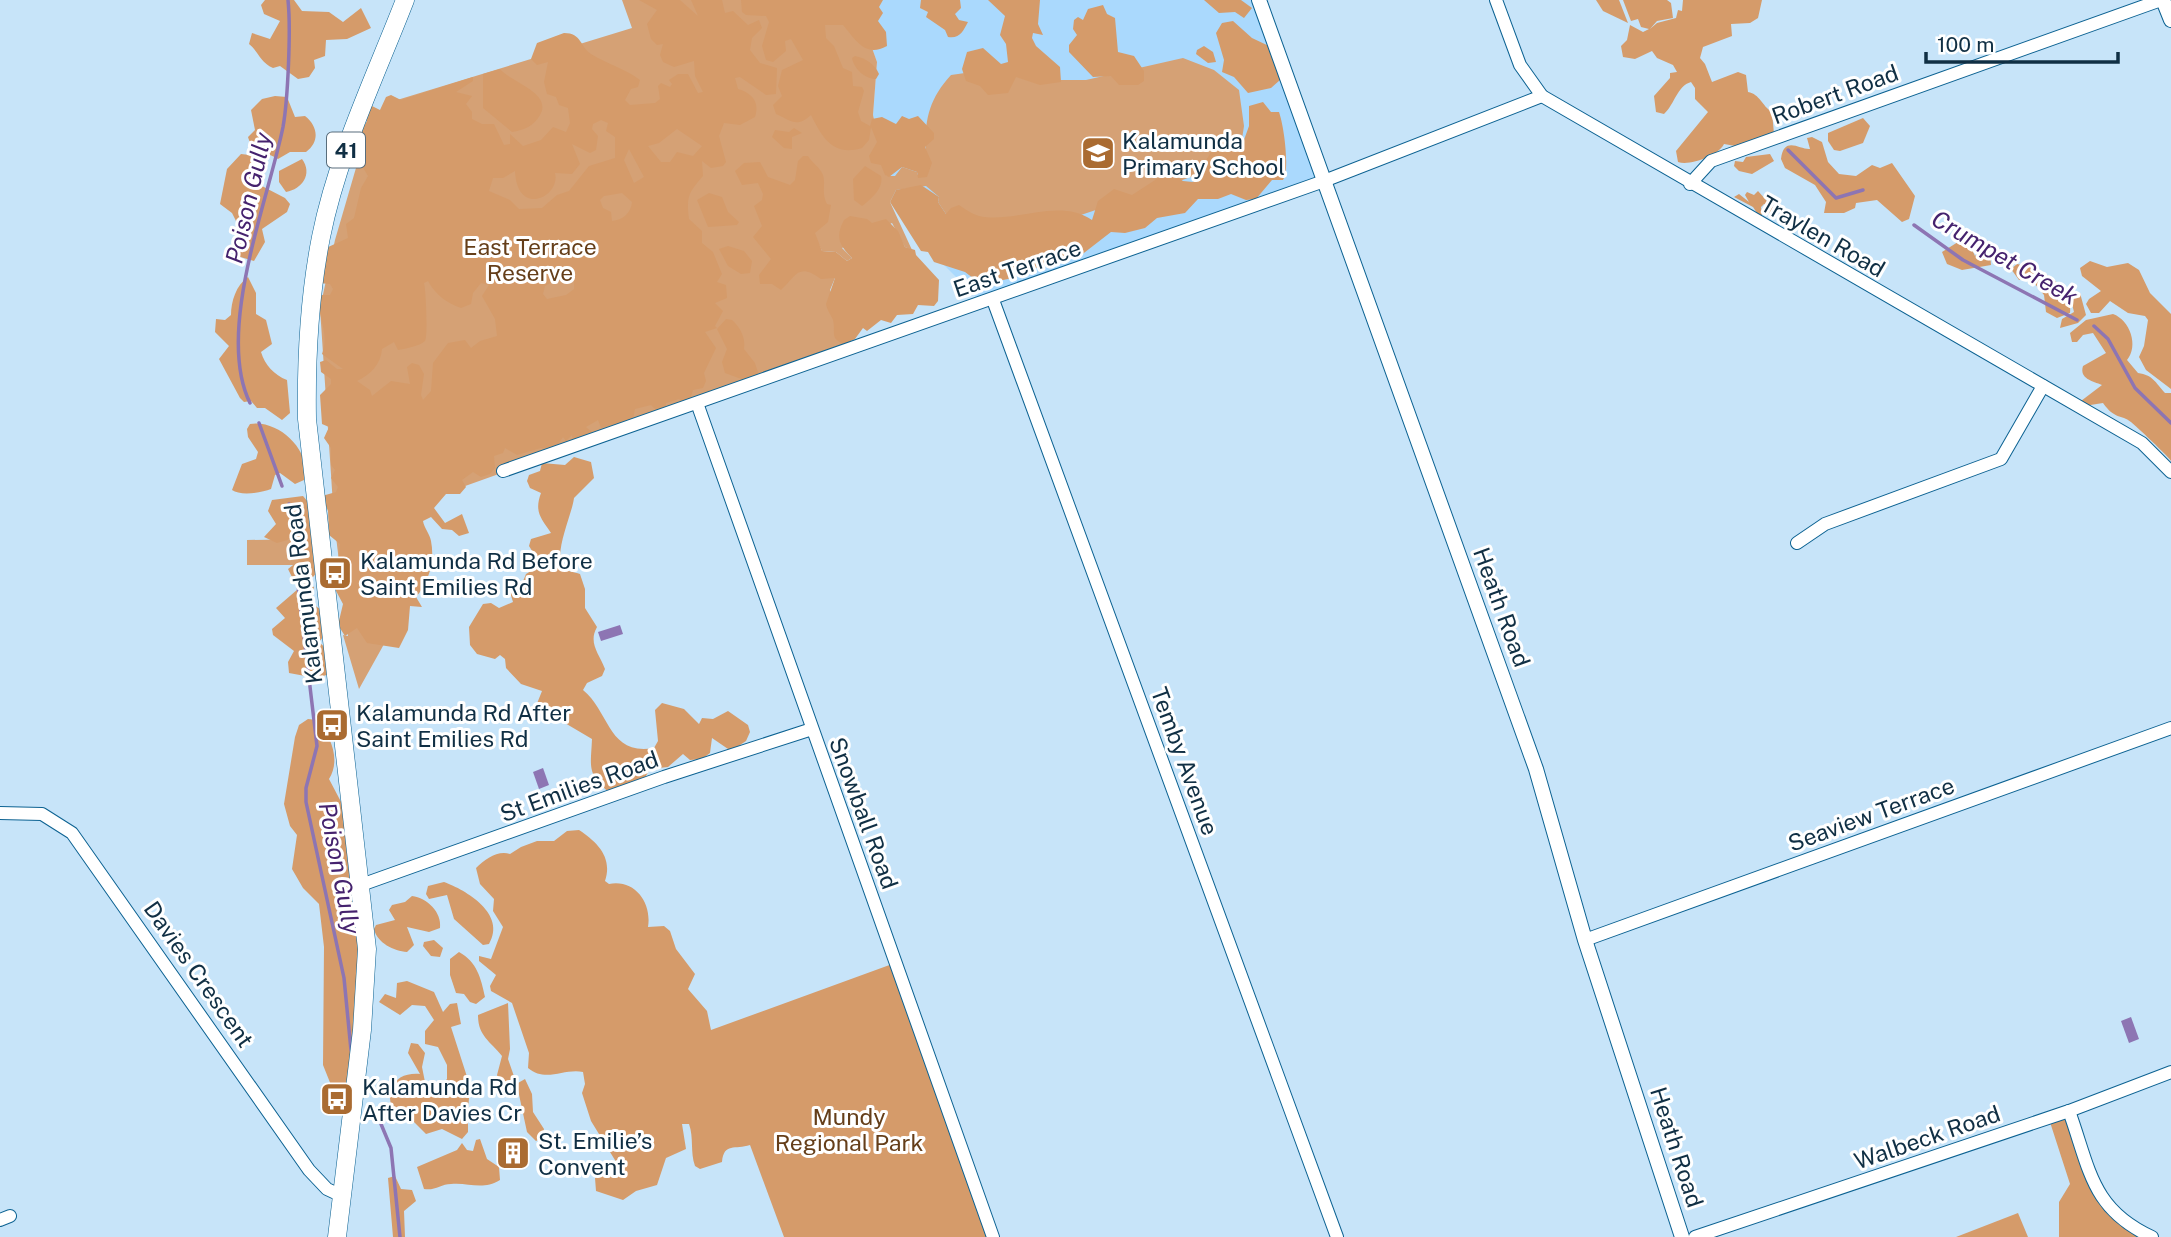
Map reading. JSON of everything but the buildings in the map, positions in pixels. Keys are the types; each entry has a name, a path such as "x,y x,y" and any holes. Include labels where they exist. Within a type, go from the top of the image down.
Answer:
{"main road":[{"name":"Kalamunda Road","path":"337,1237 367,969 361,885 307,419 306,359 313,288 330,204 349,142 405,0"}],"street":[{"name":"Heath Road","path":"1259,0 1536,769 1585,940 1682,1237"},
{"name":"Traylen Road","path":"1496,0 1520,65 1542,96 1689,184 2142,443 2171,472"},
{"path":"2162,0 2171,20"},
{"name":"Robert Road","path":"1689,184 1711,161 2162,0"},
{"name":"East Terrace","path":"503,471 1324,181 1542,96"},
{"name":"Temby Avenue","path":"993,300 1337,1237"},
{"path":"1797,543 1825,524 2001,459 2043,386"},
{"name":"Snowball Road","path":"697,403 993,1237"},
{"name":"Seaview Terrace","path":"1585,940 2171,728"},
{"name":"St Emilies Road","path":"361,885 664,777 812,729"},
{"name":"Davies Crescent","path":"0,813 33,811 60,823 72,833 309,1170 327,1189 342,1196"},
{"name":"Walbeck Road","path":"1695,1237 2069,1111 2171,1072"},
{"path":"2069,1111 2098,1190 2110,1210 2128,1226 2151,1237"}],"shaded area":[{"name":"Kalamunda Primary School","path":"855,0 1259,0 1324,181 981,302 918,239 893,203 873,115 877,62"},
{"path":"620,625 623,634 601,641 598,632"},
{"path":"543,768 549,785 539,789 533,772"},
{"path":"2131,1017 2139,1039 2129,1043 2121,1021"}],"green space":[{"path":"265,0 294,0 302,11 329,12 343,22 361,8 371,28 347,39 326,40 325,56 314,60 315,68 309,77 298,79 280,66 269,66 249,44 252,33 270,39 280,21 264,14 261,5"},
{"name":"East Terrace Reserve","path":"622,0 855,0 877,62 873,115 887,176 895,176 902,167 917,172 917,175 926,164 928,116 942,85 951,75 1014,66 1049,80 1086,80 1183,58 1214,70 1239,90 1244,126 1240,152 1212,169 1161,188 1075,217 1039,225 946,214 938,202 939,197 926,186 896,190 890,202 912,250 905,247 892,223 842,248 852,258 847,261 836,252 822,251 801,210 835,278 830,290 852,348 412,505 432,558 359,689 343,635 348,636 334,520 320,308 335,240 365,137 384,104 632,28"},
{"name":"East Terrace Reserve","path":"639,0 680,0 698,16 691,0 722,0 725,13 733,11 748,25 759,20 762,28 752,38 750,50 760,63 777,68 776,94 766,95 740,77 735,78 738,89 754,99 755,117 740,125 724,123 719,136 726,162 723,166 711,168 702,161 703,176 688,200 689,219 702,231 702,243 713,252 722,274 717,282 726,285 727,298 715,303 723,311 715,326 717,328 705,332 716,348 704,373 706,381 703,388 693,390 688,406 679,399 666,403 666,409 658,412 651,405 635,409 633,419 601,428 598,420 586,427 594,434 573,441 572,435 566,441 563,437 555,449 541,448 517,455 505,448 503,453 494,456 495,468 490,474 481,477 473,472 462,480 466,487 460,494 446,494 434,508 445,523 462,514 469,533 459,536 452,530 442,529 431,517 423,521 431,541 430,571 416,597 422,607 410,606 408,630 399,648 367,643 357,628 345,636 338,625 343,604 335,589 340,544 329,535 328,511 322,496 336,492 338,487 331,478 335,470 331,465 331,448 324,438 329,427 322,424 320,395 331,384 331,379 321,372 320,362 326,360 337,369 343,369 322,354 325,339 318,295 330,295 333,289 330,284 318,283 326,248 348,238 346,224 354,218 361,188 368,176 359,161 351,157 352,146 360,143 356,139 367,121 362,116 370,105 380,110 386,97 391,95 401,100 473,77 473,81 456,92 472,96 466,104 472,112 472,119 482,124 494,124 504,145 510,144 510,134 523,146 541,140 553,127 566,132 570,123 568,108 559,105 556,97 547,94 544,82 548,62 537,65 531,59 537,43 564,33 578,38 591,54 640,80 638,87 631,89 625,100 630,105 655,103 660,99 658,86 661,83 670,87 672,84 669,80 678,74 688,74 698,93 703,92 695,76 694,61 674,67 663,62 660,55 663,44 657,45 651,39 647,24 657,10","holes":["601,120 608,123 606,131 615,137 615,158 589,166 569,191 557,195 542,208 519,209 510,200 489,191 493,178 503,178 515,171 523,195 530,199 546,195 555,182 555,173 572,174 580,164 572,144 590,153 596,150 598,136 592,129 593,124","677,129 702,146 693,156 677,152 670,162 661,162 648,146 659,143","629,149 644,177 634,183 624,160","622,193 632,202 628,213 612,221 611,212 603,208 600,200 604,196","563,276 574,277 574,289 566,295 547,299 543,294 545,286","428,281 442,298 461,308 471,304 473,293 481,283 489,285 482,296 495,319 497,336 480,341 471,348 465,340 448,343 433,363 431,391 423,400 421,395 424,374 419,365 412,363 407,367 410,384 391,381 372,396 370,390 357,381 374,368 382,349 394,342 398,350 425,341 427,323 424,283"]},
{"path":"741,0 883,0 879,7 883,13 878,21 886,32 887,46 867,49 843,25 825,25 826,38 834,46 843,68 852,72 853,86 862,87 864,91 858,112 861,121 870,126 872,119 882,117 896,124 902,116 909,119 918,116 934,133 934,139 925,147 932,163 927,177 918,178 917,172 902,167 889,177 885,175 881,165 871,163 869,156 877,142 871,127 869,140 862,148 843,150 824,137 811,115 798,122 776,114 773,105 782,96 778,86 782,70 803,60 791,39 785,41 786,51 773,62 766,60 762,46 769,22 766,16 746,15 742,12"},
{"path":"921,0 960,0 961,8 955,14 959,20 968,22 963,31 958,36 948,37 945,30 926,17 928,12 920,8"},
{"path":"988,0 1040,0 1038,24 1043,35 1033,33 1032,38 1036,46 1060,67 1061,82 1040,85 1016,77 1008,93 988,95 980,86 966,81 962,69 967,52 983,48 1001,64 1008,62 1006,44 1000,35 1005,16"},
{"path":"1204,0 1241,0 1252,8 1244,18 1235,12 1219,13"},
{"path":"1596,0 1619,0 1628,23 1603,11"},
{"path":"1623,0 1667,0 1671,3 1673,18 1657,21 1650,29 1657,23 1676,18 1678,10 1682,11 1683,0 1762,0 1758,18 1750,23 1731,24 1732,36 1703,47 1700,58 1712,82 1738,72 1746,75 1748,92 1755,95 1772,112 1774,134 1741,147 1724,144 1703,159 1689,163 1678,162 1676,151 1708,112 1695,99 1695,88 1691,82 1682,87 1664,114 1656,112 1654,96 1670,78 1670,73 1677,72 1673,65 1657,58 1652,51 1635,59 1623,57 1621,46 1627,40 1630,25 1643,32 1649,29 1641,27 1638,19 1631,21"},
{"path":"1103,5 1107,14 1115,18 1118,52 1134,56 1144,71 1144,81 1138,85 1119,85 1111,76 1093,77 1069,52 1069,45 1077,35 1073,29 1074,20 1078,17 1083,20 1088,9"},
{"path":"1233,21 1252,38 1271,47 1280,80 1271,88 1248,93 1234,77 1222,72 1224,60 1216,33 1222,23"},
{"path":"1204,46 1213,52 1216,62 1208,63 1196,54 1197,50"},
{"path":"855,56 875,67 879,74 876,79 864,75 858,69 852,58"},
{"path":"500,69 541,100 540,115 525,129 512,132 483,108 483,74"},
{"path":"287,97 295,117 305,116 313,124 316,134 314,144 306,152 290,152 278,159 256,149 250,142 248,137 255,130 251,110 262,99"},
{"path":"1263,102 1271,112 1279,112 1281,119 1286,158 1283,180 1272,180 1256,199 1246,200 1231,194 1218,199 1198,199 1185,213 1157,218 1145,228 1125,233 1111,232 1080,256 1057,257 1036,268 1022,266 1013,278 988,283 977,281 965,272 934,262 928,252 921,251 890,202 896,190 921,185 939,197 938,202 946,214 959,205 971,213 993,218 1065,211 1092,220 1098,201 1114,189 1132,195 1169,171 1183,181 1193,182 1211,152 1228,148 1240,151 1249,126 1249,106"},
{"path":"1863,118 1870,126 1863,143 1840,151 1834,150 1828,141 1828,133"},
{"path":"794,128 802,133 792,137 792,149 784,148 772,137 775,130 789,132"},
{"path":"1812,137 1822,142 1828,162 1839,174 1856,176 1872,165 1880,168 1892,163 1915,196 1909,219 1902,222 1877,200 1856,203 1855,208 1844,213 1824,213 1826,202 1815,185 1785,168 1781,159 1785,147 1793,145 1810,149 1807,138"},
{"path":"241,154 258,156 264,172 260,185 285,198 290,204 287,212 262,229 265,242 254,261 237,256 236,245 245,239 232,213 220,204 227,169"},
{"path":"1770,154 1774,161 1752,174 1739,171 1734,166 1735,161 1743,162 1746,157"},
{"path":"803,156 808,156 822,172 825,200 831,205 828,222 815,233 822,251 836,252 847,261 852,258 841,245 839,236 844,220 850,216 867,219 872,223 886,219 898,231 905,247 915,250 916,255 939,280 938,301 934,306 918,305 913,314 897,315 891,323 881,320 867,331 863,328 855,339 844,344 835,337 833,320 826,304 835,278 821,279 802,271 781,290 772,284 760,284 759,275 771,259 753,237 762,226 754,206 762,200 763,194 758,183 742,185 735,171 744,163 760,162 768,177 790,185 795,180 798,161"},
{"path":"302,159 306,170 304,180 297,188 286,192 279,182 279,171"},
{"path":"865,166 881,176 881,185 862,206 854,200 853,179"},
{"path":"1758,191 1774,209 1774,215 1770,215 1768,206 1764,204 1761,207 1762,215 1759,216 1753,207 1734,197 1739,194 1749,202 1745,195 1747,192 1754,195"},
{"path":"709,193 722,197 728,212 739,222 737,225 708,227 697,200"},
{"path":"1958,242 1969,243 1975,256 1981,251 1990,253 1991,265 1962,270 1947,264 1942,252"},
{"path":"728,246 744,251 752,261 750,273 741,274 728,266 719,249"},
{"path":"2090,261 2107,267 2128,263 2139,270 2150,293 2171,314 2171,389 2146,370 2139,357 2144,346 2148,320 2145,316 2128,313 2110,301 2099,313 2091,313 2086,304 2101,291 2082,276 2080,268"},
{"path":"2017,264 2035,269 2053,279 2066,294 2070,313 2057,318 2046,312 2044,295 2031,279 2019,280 2011,269"},
{"path":"248,277 256,293 256,314 266,320 272,344 261,352 274,372 287,380 290,413 282,420 265,408 257,408 251,401 244,402 219,359 229,346 215,332 216,319 225,320 231,315 235,294 240,284"},
{"path":"2074,293 2080,293 2086,315 2078,323 2060,328 2062,319 2074,312 2071,300"},
{"path":"2113,314 2124,322 2131,334 2132,348 2127,360 2138,373 2150,377 2165,393 2171,393 2171,461 2131,422 2114,414 2103,403 2084,406 2081,401 2102,385 2085,377 2083,366 2106,353 2093,333 2083,335 2077,342 2072,342 2070,333 2086,320"},
{"path":"726,319 732,320 740,329 744,349 755,363 759,376 744,380 725,373 722,362 727,349 717,329"},
{"path":"250,424 272,427 292,440 304,459 304,480 295,484 280,473 275,475 271,489 251,493 232,490 242,464 256,459 258,452 248,437 247,429"},
{"path":"574,457 591,462 594,478 574,498 561,545 561,562 564,568 580,574 585,589 585,608 597,627 595,648 605,669 602,676 587,683 583,690 618,739 639,749 654,748 658,741 655,710 662,703 684,709 699,724 702,718 713,719 728,711 748,725 750,732 746,741 731,751 712,738 710,753 702,759 690,760 683,754 668,767 650,769 643,781 610,793 593,775 592,739 536,706 542,691 521,684 506,668 505,659 500,655 495,659 477,654 470,645 469,627 483,604 491,603 499,608 513,602 509,589 519,591 526,574 541,565 529,546 531,539 551,533 538,510 541,493 530,488 527,481 529,475 540,471 542,463 565,465"},
{"path":"303,496 308,502 318,571 313,577 294,581 288,569 301,559 300,543 291,539 277,543 264,537 276,524 268,511 272,500"},
{"path":"305,539 305,565 247,565 247,540"},
{"path":"305,583 314,587 311,603 326,613 327,632 319,642 332,654 330,674 316,678 289,673 288,662 294,651 273,635 272,629 285,618 276,608"},
{"path":"308,719 317,720 333,748 333,772 329,779 349,817 353,910 358,917 362,994 348,1095 339,1094 331,1085 323,1065 324,947 319,904 303,888 292,869 297,835 290,826 284,804 295,737 299,725"},
{"name":"Mundy Regional Park","path":"579,830 602,851 607,865 605,881 634,889 647,909 648,927 664,926 670,931 676,949 695,974 688,989 707,1011 711,1030 895,963 993,1237 784,1237 750,1145 728,1149 722,1162 700,1169 695,1166 689,1124 682,1124 686,1149 666,1158 657,1185 636,1191 623,1200 596,1191 595,1178 601,1173 618,1172 618,1165 591,1121 582,1093 585,1084 583,1072 548,1075 528,1068 529,1053 512,1003 491,991 490,986 496,975 479,961 479,956 491,959 503,927 493,911 494,899 480,884 476,868 496,854 510,854 537,841 554,841 567,831"},
{"path":"444,882 473,897 488,913 493,923 489,944 483,945 454,919 447,895 429,899 426,894 428,886"},
{"path":"412,896 423,900 436,911 440,928 429,932 407,927 414,945 407,952 387,945 374,929 376,925 395,920 389,910 392,905 405,902"},
{"path":"434,940 443,948 440,957 431,956 423,946 424,942"},
{"path":"459,952 470,961 480,977 485,997 476,1004 470,1002 464,994 456,993 450,975 450,959"},
{"path":"407,981 434,992 443,1012 450,1004 457,1003 461,1024 451,1027 470,1086 468,1110 475,1116 468,1122 468,1132 462,1139 442,1129 426,1134 405,1113 399,1113 391,1106 389,1091 395,1082 406,1075 420,1074 408,1053 411,1043 418,1044 425,1053 422,1067 425,1082 438,1089 447,1079 447,1065 438,1047 425,1044 425,1031 434,1020 425,1006 412,1005 400,1015 379,1002 385,994 396,998 397,983"},
{"path":"508,1003 508,1059 516,1082 510,1088 502,1087 497,1075 502,1056 482,1033 478,1015"},
{"path":"525,1079 532,1094 533,1112 544,1129 542,1138 536,1141 527,1132 518,1090 518,1083"},
{"path":"2068,1113 2095,1189 2144,1237 2059,1237 2059,1202 2070,1184 2049,1119"},
{"path":"480,1139 487,1159 499,1167 500,1180 481,1186 451,1184 424,1189 417,1167 457,1150 462,1143 467,1150 473,1151 476,1140"},
{"path":"395,1176 401,1189 412,1190 416,1201 404,1211 405,1237 393,1237 388,1178"},
{"path":"2018,1213 2028,1237 1956,1237"}],"waterway":[{"name":"Poison Gully","path":"250,403 241,374 238,340 241,304 283,127 289,64 288,0"},
{"path":"1788,150 1836,198 1863,190"},
{"name":"Crumpet Creek","path":"1914,225 1963,260 2077,320"},
{"name":"Crumpet Creek","path":"2094,326 2108,339 2135,388 2171,423"},
{"name":"Poison Gully","path":"259,423 282,486"},
{"path":"289,504 295,537"},
{"name":"Poison Gully","path":"296,568 317,746 306,788 306,802 344,978 351,1050"},
{"name":"Poison Gully","path":"381,1124 391,1148 400,1237"}],"place":[{"name":"Kalamunda Primary School","path":"1098,153"},
{"name":"Kalamunda Rd Before Saint Emilies Rd","path":"335,573"},
{"name":"Kalamunda Rd After Saint Emilies Rd","path":"332,725"},
{"name":"Kalamunda Rd After Davies Cr","path":"337,1099"},
{"name":"St. Emilie’s Convent","path":"513,1153"}]}
